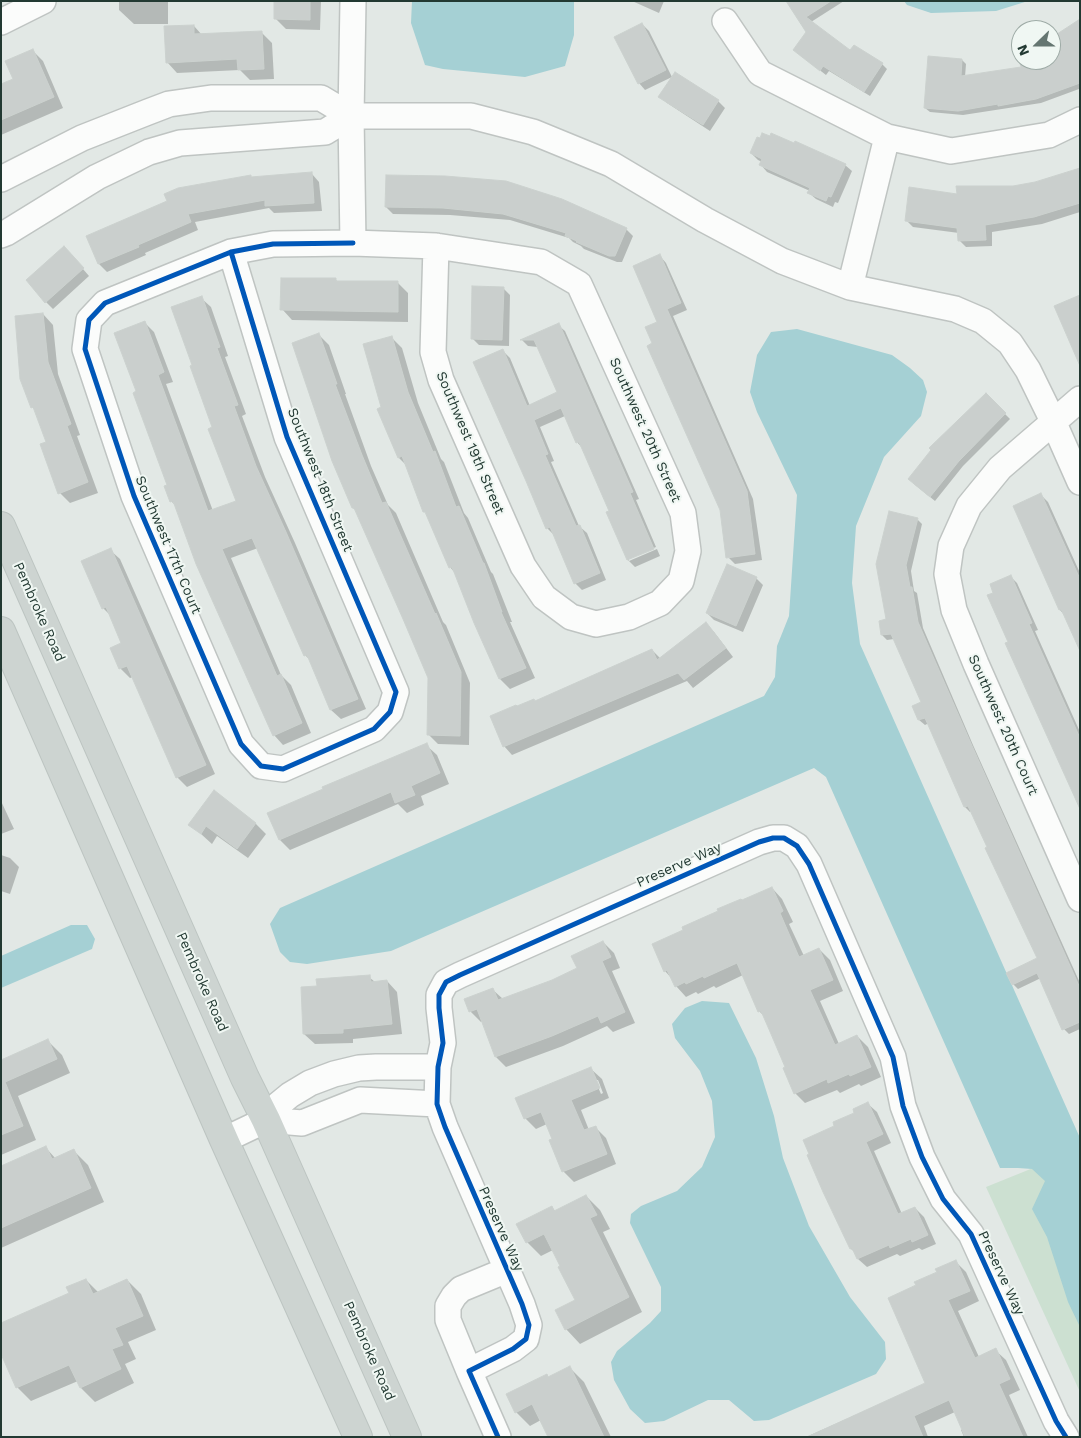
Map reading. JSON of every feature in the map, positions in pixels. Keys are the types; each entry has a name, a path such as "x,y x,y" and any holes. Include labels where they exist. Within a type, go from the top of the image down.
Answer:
{"main road":[{"name":"Pembroke Road","path":"1,526 245,1078 266,1120 407,1437"},
{"path":"1,630 224,1140 358,1437"}],"street":[{"path":"1,22 43,1"},
{"path":"353,1 351,116 353,243"},
{"path":"725,21 760,73 887,136 950,151 1049,135 1080,120"},
{"path":"1,179 82,138 169,104 212,98 322,98 351,116"},
{"path":"148,112 159,149"},
{"path":"1,235 96,177 159,149 180,143 325,132 351,116 471,116 532,132 611,164 705,220 782,261 850,287 956,309 982,321 1010,343 1028,370 1080,482"},
{"path":"850,287 887,136"},
{"path":"231,252 273,244 353,243 436,246"},
{"name":"Southwest 20th Street","path":"436,246 541,262 579,284 683,513 688,551 681,581"},
{"name":"Southwest 19th Street","path":"436,246 433,352 441,380 523,566 544,597 570,617 596,624 629,617 660,603 681,581"},
{"name":"Southwest 17th Court","path":"231,252 105,303 89,320 86,349 134,496 240,744 261,766"},
{"name":"Southwest 18th Street","path":"231,252 287,438 396,692 390,712 374,729 284,768 261,766"},
{"name":"Southwest 20th Court","path":"1080,399 1000,468 969,506 951,546 947,574 954,610 976,664 1080,899"},
{"name":"Preserve Way","path":"469,1371 513,1349 526,1340 529,1325 522,1304 445,1127 438,1104 438,1067 443,1043 439,995 446,982 469,970 759,842 773,838 784,838 798,846 809,864 893,1057 903,1106 922,1157 943,1199 972,1234 1056,1421 1066,1437"},
{"path":"376,1067 377,1100"},
{"path":"224,1140 266,1120 279,1104 290,1095 310,1083 334,1074 359,1068 438,1067"},
{"path":"266,1120 302,1123 360,1100 438,1104"},
{"path":"498,1437 448,1320 448,1306 461,1289 506,1270"}],"green space":[{"path":"1080,1149 1080,1392 986,1187"}],"water":[{"path":"412,1 574,1 574,35 565,66 525,77 443,69 425,65 411,23"},
{"path":"904,1 1028,1 996,11 931,13 907,5"},
{"path":"797,329 892,355 923,380 927,392 921,416 884,457 856,526 852,583 860,644 1080,1138 1080,1327 1068,1302 1047,1237 1032,1209 1045,1181 1032,1169 1000,1168 826,777 814,768 391,951 307,964 290,962 280,952 270,924 280,908 764,696 775,677 777,646 789,616 797,495 757,412 750,392 757,355 771,332"},
{"path":"71,925 87,925 95,939 92,949 1,988 1,956"},
{"path":"702,1001 729,1003 756,1058 774,1116 783,1158 809,1226 850,1297 885,1342 886,1359 876,1374 769,1420 754,1421 729,1400 708,1400 664,1421 645,1423 630,1409 614,1380 611,1362 617,1351 661,1311 661,1287 630,1223 631,1214 641,1206 677,1191 702,1167 715,1137 712,1101 700,1071 675,1038 672,1024 685,1008"}],"building":[{"path":"274,1 310,1 310,20 274,19"},
{"path":"786,1 831,1 806,17 850,50 854,45 883,63 864,92 823,66 820,71 793,50 806,32"},
{"path":"1080,19 1080,83 1036,99 998,106 998,104 958,111 924,108 928,56 962,59 961,76 1011,68 1061,70 1061,31"},
{"path":"642,23 666,70 638,84 614,37"},
{"path":"194,25 194,34 262,31 264,69 238,70 237,59 166,63 164,26"},
{"path":"33,49 54,97 1,120 1,84 13,79 5,61"},
{"path":"675,72 719,100 703,125 658,97"},
{"path":"762,133 770,136 771,133 794,143 795,141 846,164 831,197 828,196 826,201 807,193 810,188 759,165 762,159 750,153 757,137 760,138"},
{"path":"1080,168 1080,203 1034,217 985,225 986,240 958,241 957,228 905,221 909,187 957,194 956,186 1013,186 1035,182"},
{"path":"312,172 314,203 265,206 265,200 188,214 191,222 98,264 86,236 167,201 164,194 178,188 251,175 251,177"},
{"path":"386,175 445,176 506,181 562,199 627,228 615,256 609,256 576,242 565,236 566,233 503,214 443,208 385,207"},
{"path":"64,246 84,268 45,303 26,280"},
{"path":"660,254 681,303 667,309 747,491 755,554 726,558 720,510 647,346 652,343 645,327 657,322 633,266"},
{"path":"281,278 336,278 336,281 398,281 398,312 280,310"},
{"path":"472,286 504,287 502,340 471,339"},
{"path":"1080,295 1080,366 1054,306"},
{"path":"202,296 220,347 217,348 238,405 234,406 256,466 358,699 330,710 307,655 304,656 252,538 222,549 277,676 281,674 302,723 273,736 196,564 173,501 170,502 164,486 167,485 133,393 136,391 114,333 145,321 164,372 158,375 208,511 236,501 208,429 212,427 171,307"},
{"path":"43,313 48,362 71,424 67,426 88,482 58,494 40,444 46,442 20,379 15,316"},
{"path":"559,323 633,492 630,493 654,549 627,560 606,512 609,511 579,442 576,443 561,408 534,420 548,454 545,455 576,526 580,525 600,573 574,584 550,527 546,529 473,362 503,349 527,406 557,392 534,340 520,340"},
{"path":"319,333 337,384 335,384 382,503 386,502 461,672 460,736 427,735 428,678 332,461 292,343"},
{"path":"392,336 408,392 433,452 435,451 456,507 459,506 484,563 501,612 526,668 499,679 452,567 449,568 425,512 423,512 402,456 398,458 377,409 381,407 363,344"},
{"path":"986,393 1006,413 959,461 930,497 908,479 931,450 929,448"},
{"path":"1041,493 1080,579 1080,651 1061,609 1059,610 1013,506"},
{"path":"889,511 918,518 906,565 918,622 1080,988 1080,1022 1062,1030 1037,973 1012,985 1006,973 1037,958 985,848 987,847 968,806 964,807 925,718 918,720 912,706 921,702 891,634 881,635 879,621 886,619 876,564"},
{"path":"111,548 206,765 176,778 127,666 119,669 110,648 121,643 106,607 102,609 81,561"},
{"path":"727,564 757,577 736,626 706,613"},
{"path":"1011,575 1032,623 1029,624 1080,738 1080,809 1005,643 1008,642 987,595 993,593 990,584"},
{"path":"706,622 726,648 684,680 678,673 503,747 490,716 534,699 535,701 652,649 657,660"},
{"path":"427,743 440,773 411,786 415,795 395,803 391,792 279,840 267,813 323,789 322,787"},
{"path":"214,790 256,823 237,849 206,826 201,834 188,825"},
{"path":"772,887 783,911 780,913 799,957 819,948 833,980 810,990 835,1045 857,1035 871,1067 828,1083 827,1079 794,1094 783,1068 785,1067 761,1011 758,1012 737,963 704,978 703,976 675,987 667,970 664,972 652,944 683,930 682,927 718,911 717,909"},
{"path":"603,941 611,957 602,961 625,1012 601,1023 598,1016 552,1036 495,1057 477,1009 469,1012 464,999 493,988 498,1000 552,980 577,968 571,956"},
{"path":"370,975 371,982 387,980 392,1024 343,1029 343,1033 303,1034 301,987 317,986 316,979"},
{"path":"48,1039 57,1059 5,1082 23,1126 1,1135 1,1060"},
{"path":"591,1067 600,1088 571,1100 584,1130 596,1126 607,1154 562,1172 549,1140 552,1139 541,1112 524,1119 515,1098"},
{"path":"868,1102 883,1134 866,1142 883,1181 898,1214 915,1207 928,1235 912,1242 911,1239 890,1248 889,1245 857,1259 852,1248 850,1249 823,1192 807,1155 809,1154 803,1140 834,1126 833,1122 854,1113 853,1109"},
{"path":"46,1146 52,1159 74,1149 91,1188 1,1228 1,1166"},
{"path":"586,1195 597,1215 590,1218 629,1297 565,1330 555,1310 575,1300 558,1267 560,1266 544,1234 526,1243 516,1224 552,1206 554,1211"},
{"path":"956,1260 970,1291 948,1300 975,1358 996,1348 1010,1379 999,1384 1023,1437 965,1437 949,1400 914,1416 923,1437 807,1437 925,1383 888,1298 916,1285 914,1282 937,1272 935,1269"},
{"path":"86,1279 93,1294 127,1279 143,1316 115,1328 123,1345 112,1349 121,1369 80,1388 69,1365 16,1388 1,1354 1,1323 69,1293 66,1287"},
{"path":"570,1366 604,1437 548,1437 532,1404 515,1413 506,1394 547,1374 548,1377"}],"cycle path":[{"path":"231,252 287,437 396,692 390,712 374,729 283,769 261,766 241,744 134,496 85,349 89,320 105,303 231,252 273,244 353,243"},
{"path":"498,1437 469,1371 513,1349 526,1339 529,1325 522,1304 445,1127 437,1104 438,1067 443,1043 439,995 446,982 460,975 759,842 773,838 784,838 797,846 809,864 893,1057 903,1106 922,1157 943,1199 971,1234 1056,1421 1066,1437"}]}
